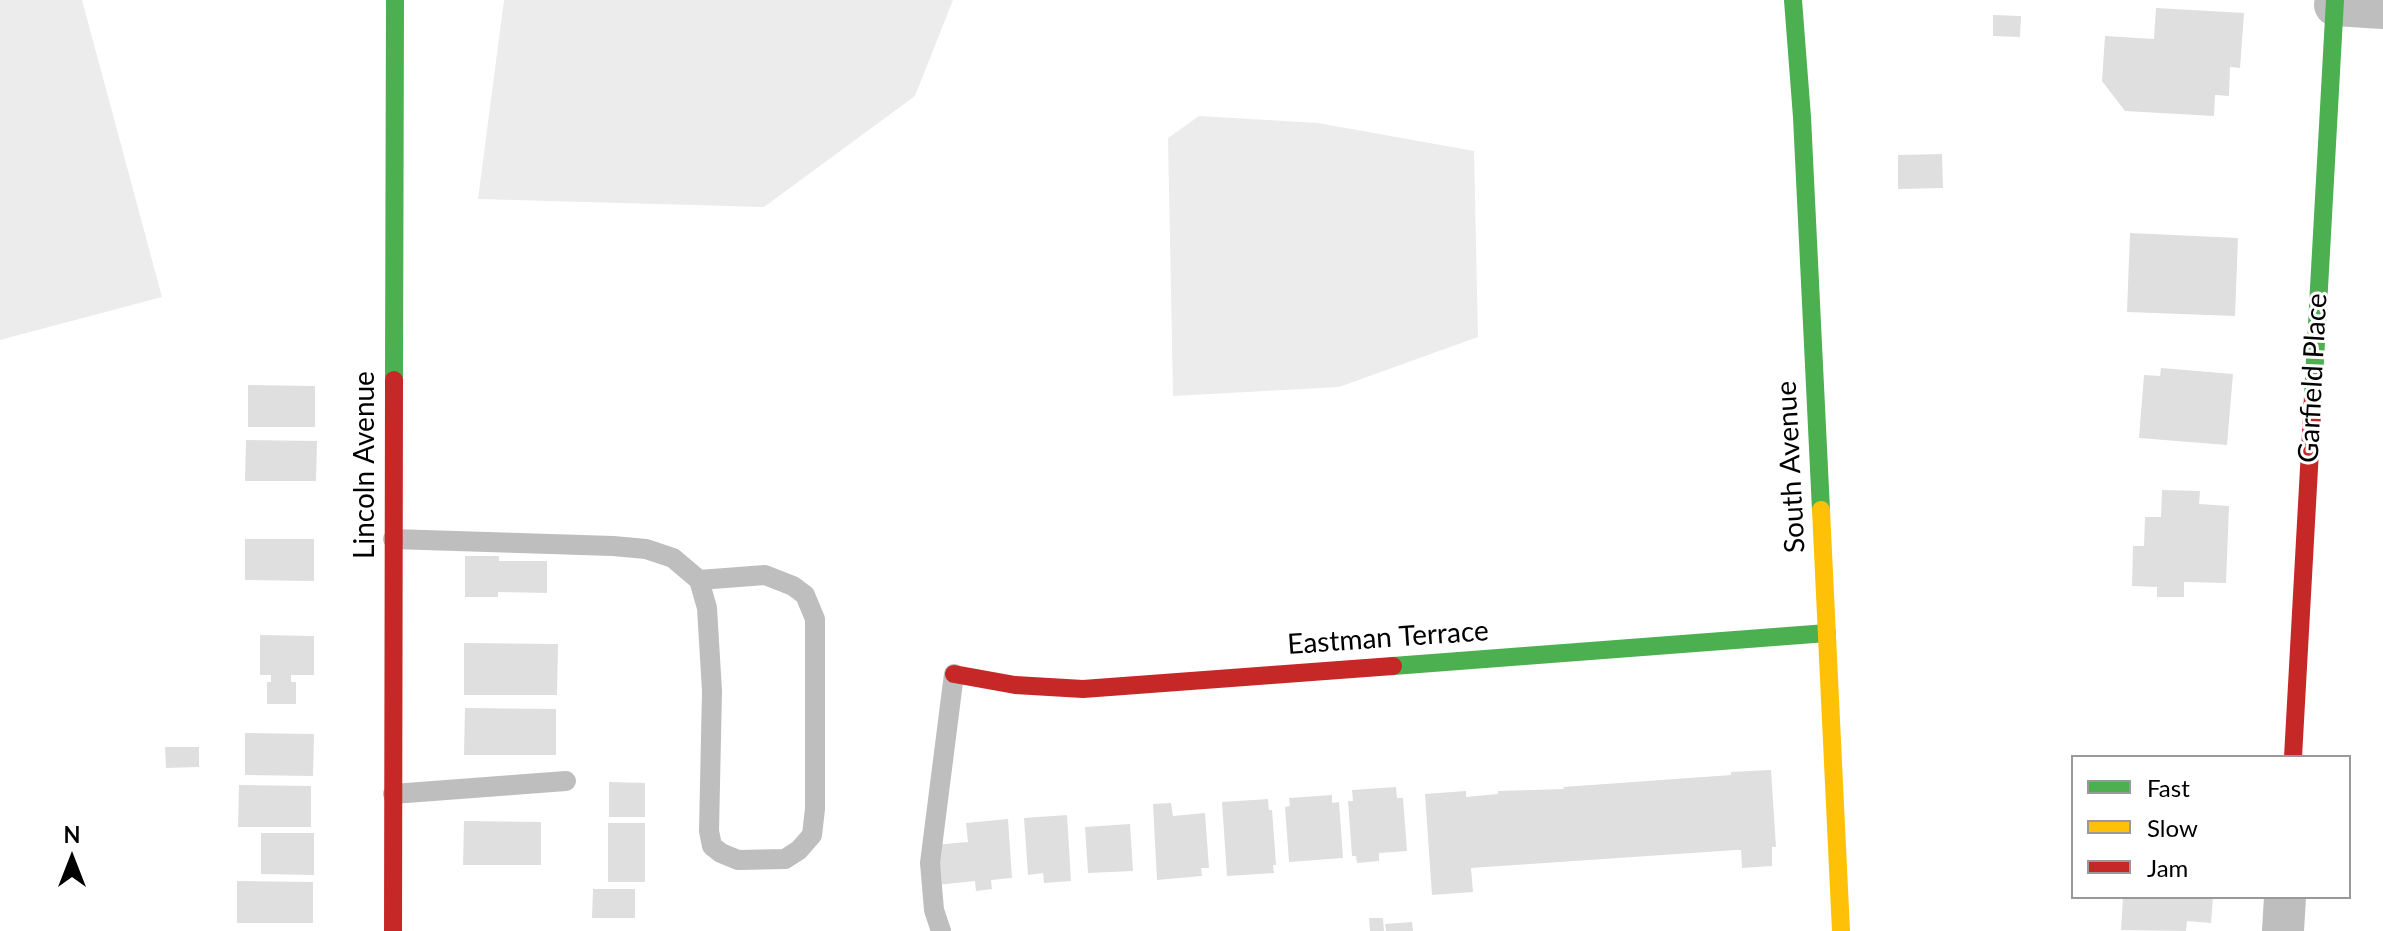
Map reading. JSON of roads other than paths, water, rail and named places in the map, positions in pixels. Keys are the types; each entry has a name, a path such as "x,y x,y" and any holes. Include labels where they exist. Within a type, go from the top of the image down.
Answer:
{"street":[{"name":"Lincoln Avenue","path":"393,931 395,0"},
{"name":"South Avenue","path":"1793,0 1802,117 1841,931"},
{"path":"2335,2 2383,8"},
{"name":"Garfield Place","path":"2293,755 2335,2"},
{"name":"Eastman Terrace","path":"954,674 1015,685 1083,689 1827,633"},
{"path":"2283,931 2285,899"}],"lane":[{"path":"393,539 646,549 673,558 699,580 707,608 712,691 709,831 712,846 738,860 785,859 799,850 812,835 815,809 815,619 805,595 793,586 765,575 699,580"},
{"path":"941,931 934,910 930,863 954,674"},
{"path":"393,794 566,781"}]}
